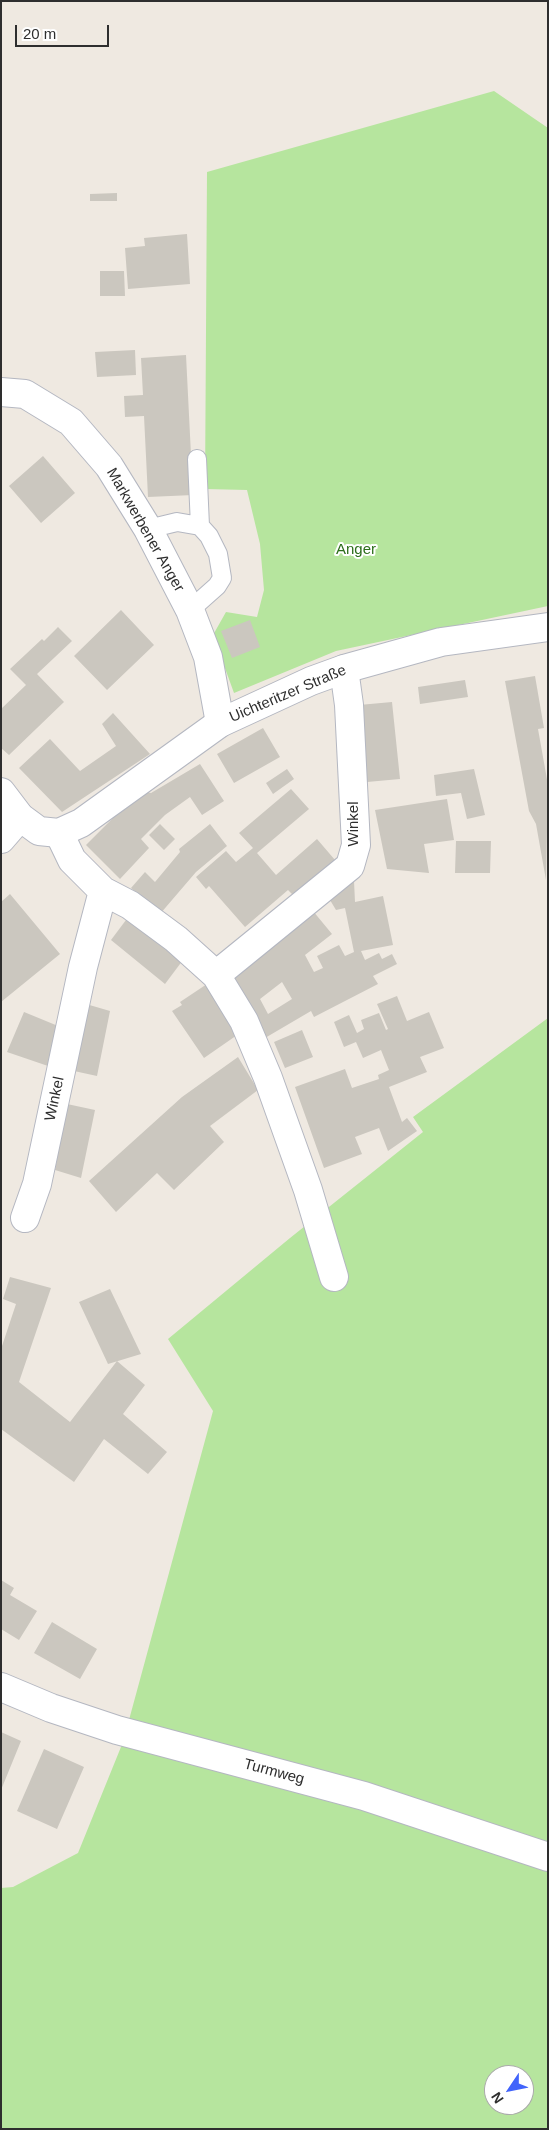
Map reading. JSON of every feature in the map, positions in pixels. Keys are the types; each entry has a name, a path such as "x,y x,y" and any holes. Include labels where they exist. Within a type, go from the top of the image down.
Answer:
{"street":[{"name":"Markwerbener Anger","path":"1,392 25,394 71,422 108,466 148,529 190,610 208,657 220,723"},
{"name":"Uichteritzer Straße","path":"60,833 81,823 220,723 311,681 344,669 441,642 548,627"},
{"name":"Winkel","path":"216,975 350,866 356,846 349,705 344,669"},
{"path":"1,792 20,817 39,831 60,833 72,860 103,891 130,905 176,939 216,975 244,1021 268,1078 308,1190 334,1277"},
{"path":"1,839 20,817"},
{"name":"Winkel","path":"25,1218 37,1184 83,967 103,891"},
{"name":"Turmweg","path":"1,1687 52,1708 117,1730 364,1796 548,1857"}],"lane":[{"path":"197,459 200,526"},
{"path":"148,529 177,522 200,526 209,536 218,554 222,578 217,586 190,610"}],"green space":[{"name":"Anger","path":"494,91 548,128 548,606 336,651 234,693 213,635 226,612 257,617 264,590 260,544 247,490 205,489 207,172"},
{"path":"548,1018 548,2129 1,2129 1,1888 13,1887 78,1853 123,1742 213,1411 168,1339 290,1238 423,1132 413,1117"}],"building":[{"path":"117,193 117,201 90,201 90,194"},
{"path":"187,234 190,284 128,289 125,248 145,246 144,238"},
{"path":"100,271 124,271 125,296 100,296"},
{"path":"135,350 136,375 97,377 95,352"},
{"path":"186,355 193,495 148,497 144,416 125,417 124,396 143,395 141,358"},
{"path":"43,456 75,493 41,523 9,486"},
{"path":"121,610 154,645 107,690 74,656"},
{"path":"250,620 260,647 232,658 221,631"},
{"path":"58,627 72,641 37,674 64,702 9,755 1,748 1,709 26,685 10,669 42,639 44,641"},
{"path":"535,676 544,728 538,729 548,785 546,880 536,824 529,811 505,681"},
{"path":"465,680 468,697 420,704 418,687"},
{"path":"392,702 400,779 367,782 359,705"},
{"path":"113,713 150,754 62,812 19,768 50,739 80,771 116,746 102,724"},
{"path":"263,728 280,757 234,783 217,754"},
{"path":"200,764 224,801 202,815 190,797 165,815 141,839 149,848 120,879 86,845 127,804 146,792 151,793"},
{"path":"287,769 294,779 273,794 266,783"},
{"path":"474,769 485,815 467,819 461,793 436,796 434,775"},
{"path":"291,789 309,809 257,853 276,875 317,839 335,860 294,896 288,890 245,927 209,886 206,889 196,877 226,851 236,862 253,848 239,833"},
{"path":"447,799 454,840 424,844 429,873 387,869 375,810"},
{"path":"160,824 175,839 164,850 149,835"},
{"path":"210,824 227,846 196,872 160,914 131,888 145,872 155,882 180,852 179,849"},
{"path":"456,841 491,841 490,873 455,873"},
{"path":"354,881 355,902 383,896 393,945 361,951 365,960 379,953 382,959 392,954 397,964 373,976 378,984 314,1017 311,1011 265,1038 229,977 313,911 332,934 305,955 314,972 323,968 317,956 339,945 345,956 354,952 345,908 336,910 330,900","holes":["282,982 292,999 268,1014 260,999"]},
{"path":"10,894 60,954 1,1002 1,902"},
{"path":"129,916 183,960 165,984 111,940"},
{"path":"207,984 240,1033 204,1058 172,1011 182,1005 180,1002"},
{"path":"397,996 407,1021 429,1012 444,1048 420,1057 427,1072 389,1087 402,1122 407,1118 417,1131 388,1151 379,1128 355,1137 362,1154 324,1168 295,1087 345,1069 352,1088 379,1079 378,1075 389,1070 381,1050 363,1058 356,1042 344,1047 334,1022 349,1015 357,1033 364,1029 361,1020 379,1013 386,1030 388,1029 377,1004"},
{"path":"86,1004 110,1011 97,1076 74,1071"},
{"path":"24,1012 63,1028 48,1066 7,1052"},
{"path":"302,1030 313,1057 285,1068 274,1042"},
{"path":"238,1057 258,1090 210,1126 224,1142 174,1190 157,1173 116,1212 89,1181 182,1097"},
{"path":"67,1104 95,1110 81,1178 55,1170"},
{"path":"10,1277 51,1288 19,1382 70,1422 117,1361 145,1385 123,1414 167,1452 148,1474 104,1439 74,1482 1,1429 1,1349 16,1304 3,1299"},
{"path":"110,1289 141,1354 108,1364 79,1302"},
{"path":"1,1580 14,1588 10,1595 37,1611 19,1640 1,1629"},
{"path":"52,1622 97,1649 80,1679 34,1653"},
{"path":"1,1732 21,1741 1,1790"},
{"path":"44,1749 84,1767 57,1829 17,1811"}]}
